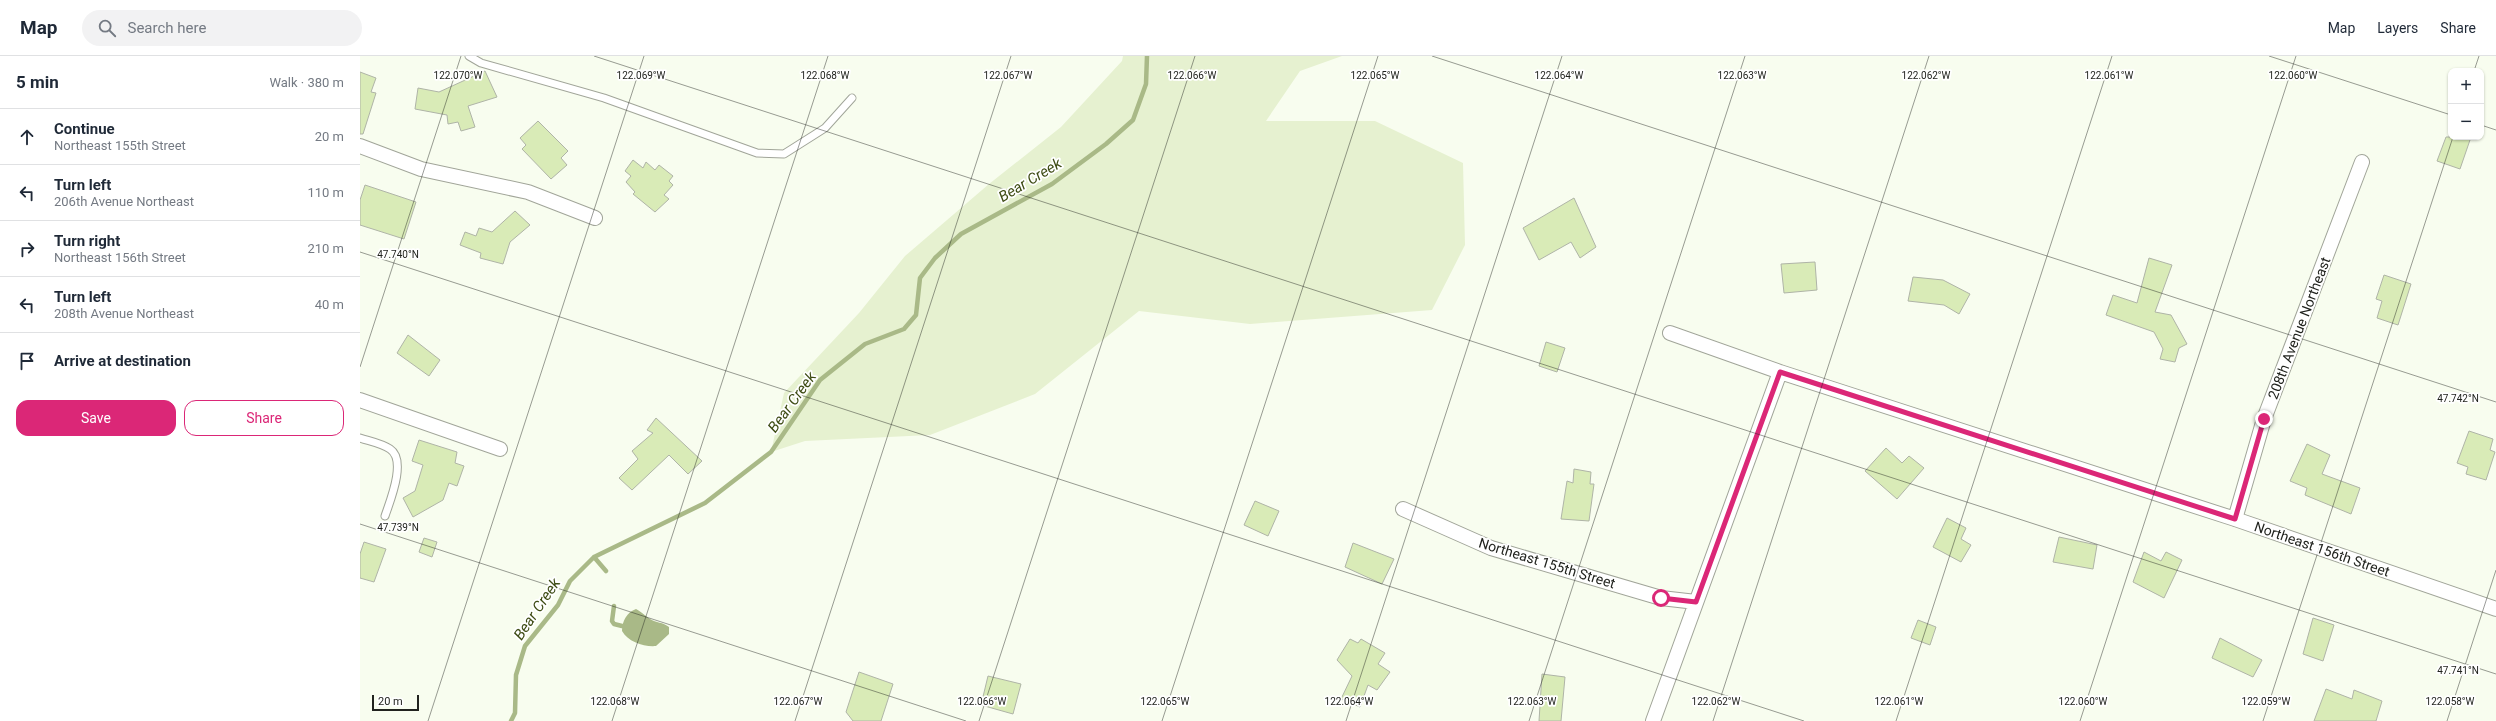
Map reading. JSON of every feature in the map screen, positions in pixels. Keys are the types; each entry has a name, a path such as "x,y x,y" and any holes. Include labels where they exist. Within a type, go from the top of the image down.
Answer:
{"street":[{"path":"360,146 420,169 528,192 595,218"},
{"name":"208th Avenue Northeast","path":"2235,519 2264,419 2362,162"},
{"name":"Northeast 156th Street","path":"1670,333 1780,372 2235,519 2496,609"},
{"path":"1653,721 1780,372"},
{"path":"360,400 500,449"},
{"name":"Northeast 155th Street","path":"1402,509 1492,548 1661,598 1696,602"}],"lane":[{"path":"469,56 481,63 604,98 757,152 784,154 825,128 852,98"},
{"path":"360,438 390,449 396,455 398,464 396,477 386,516"}],"shaded area":[{"path":"1123,56 1342,56 1300,71 1266,121 1375,121 1463,163 1465,245 1432,310 1250,324 1139,311 1035,394 930,435 805,441 771,452 784,393 859,313 905,256 989,184 1061,127 1122,61"},
{"path":"636,609 648,618 669,627 669,634 656,646 646,646 632,641 622,631 626,617 630,612"}],"building":[{"path":"485,71 497,97 468,106 475,127 461,131 458,122 448,124 447,115 415,109 418,88 439,92"},
{"path":"360,72 376,78 371,92 376,93 363,134 360,134"},
{"path":"538,121 568,151 561,158 567,165 551,179 522,149 526,145 520,138"},
{"path":"2446,137 2448,137 2448,140 2470,140 2460,169 2437,161"},
{"path":"633,160 643,168 646,162 655,170 659,165 673,176 669,181 673,185 664,195 669,199 655,212 633,194 635,192 626,182 631,176 625,171"},
{"path":"365,185 416,202 404,239 360,225 360,200"},
{"path":"1574,198 1596,247 1580,258 1571,242 1539,260 1523,228"},
{"path":"515,211 530,225 510,242 503,264 480,258 481,253 460,245 465,232 476,236 479,228 492,232"},
{"path":"2149,258 2172,265 2155,312 2171,315 2187,344 2179,348 2175,362 2160,359 2163,349 2154,332 2106,315 2113,295 2137,303"},
{"path":"1815,262 1817,290 1784,293 1781,264"},
{"path":"2384,275 2411,284 2398,325 2377,318 2382,301 2376,299"},
{"path":"1913,277 1943,280 1970,294 1959,314 1944,305 1908,301"},
{"path":"408,335 440,360 429,376 397,353"},
{"path":"1546,342 1565,348 1557,372 1539,366"},
{"path":"656,418 702,461 688,474 669,455 632,490 619,478 638,459 632,451 653,433 647,430"},
{"path":"2469,431 2493,439 2490,450 2495,452 2486,480 2466,474 2468,467 2457,463"},
{"path":"419,440 457,452 455,463 464,466 457,486 449,483 443,500 413,517 403,498 415,491 423,465 412,461"},
{"path":"2307,444 2330,455 2322,474 2360,488 2351,514 2305,495 2307,488 2290,481"},
{"path":"1886,448 1902,463 1909,456 1924,468 1897,499 1865,471"},
{"path":"1574,469 1591,472 1590,484 1594,484 1589,521 1561,519 1567,481 1573,483"},
{"path":"1255,501 1279,511 1268,536 1244,525"},
{"path":"1947,518 1966,528 1961,539 1971,545 1961,562 1933,547"},
{"path":"2059,537 2097,545 2093,569 2053,562"},
{"path":"424,538 437,542 432,557 419,552"},
{"path":"364,542 386,549 374,582 360,578 360,554"},
{"path":"1353,543 1394,559 1382,584 1345,567"},
{"path":"2144,552 2161,561 2166,552 2182,560 2164,598 2133,582"},
{"path":"2313,618 2334,625 2323,661 2303,654"},
{"path":"1918,620 1936,627 1930,645 1911,638"},
{"path":"2220,638 2262,660 2253,677 2212,658"},
{"path":"1350,639 1358,643 1361,639 1385,653 1378,664 1390,672 1377,690 1368,685 1360,707 1341,699 1352,676 1337,660"},
{"path":"859,672 893,684 881,721 853,721 846,712"},
{"path":"1542,674 1565,677 1561,721 1539,721"},
{"path":"988,676 1021,684 1013,714 981,705"},
{"path":"2326,689 2352,699 2354,690 2382,701 2376,721 2314,721"}],"waterway":[{"name":"Bear Creek","path":"511,721 515,713 516,675 525,646 558,605 570,581 594,557 705,503 771,452 820,380 865,344 904,329 916,315 920,278 935,258 961,234 1052,184 1106,144 1133,120 1146,84 1147,56"},
{"path":"594,557 606,571"},
{"path":"614,606 612,621 614,624 622,626"}],"route":[{"path":"1661,598 1696,602 1780,372 2235,519 2264,419"}]}
